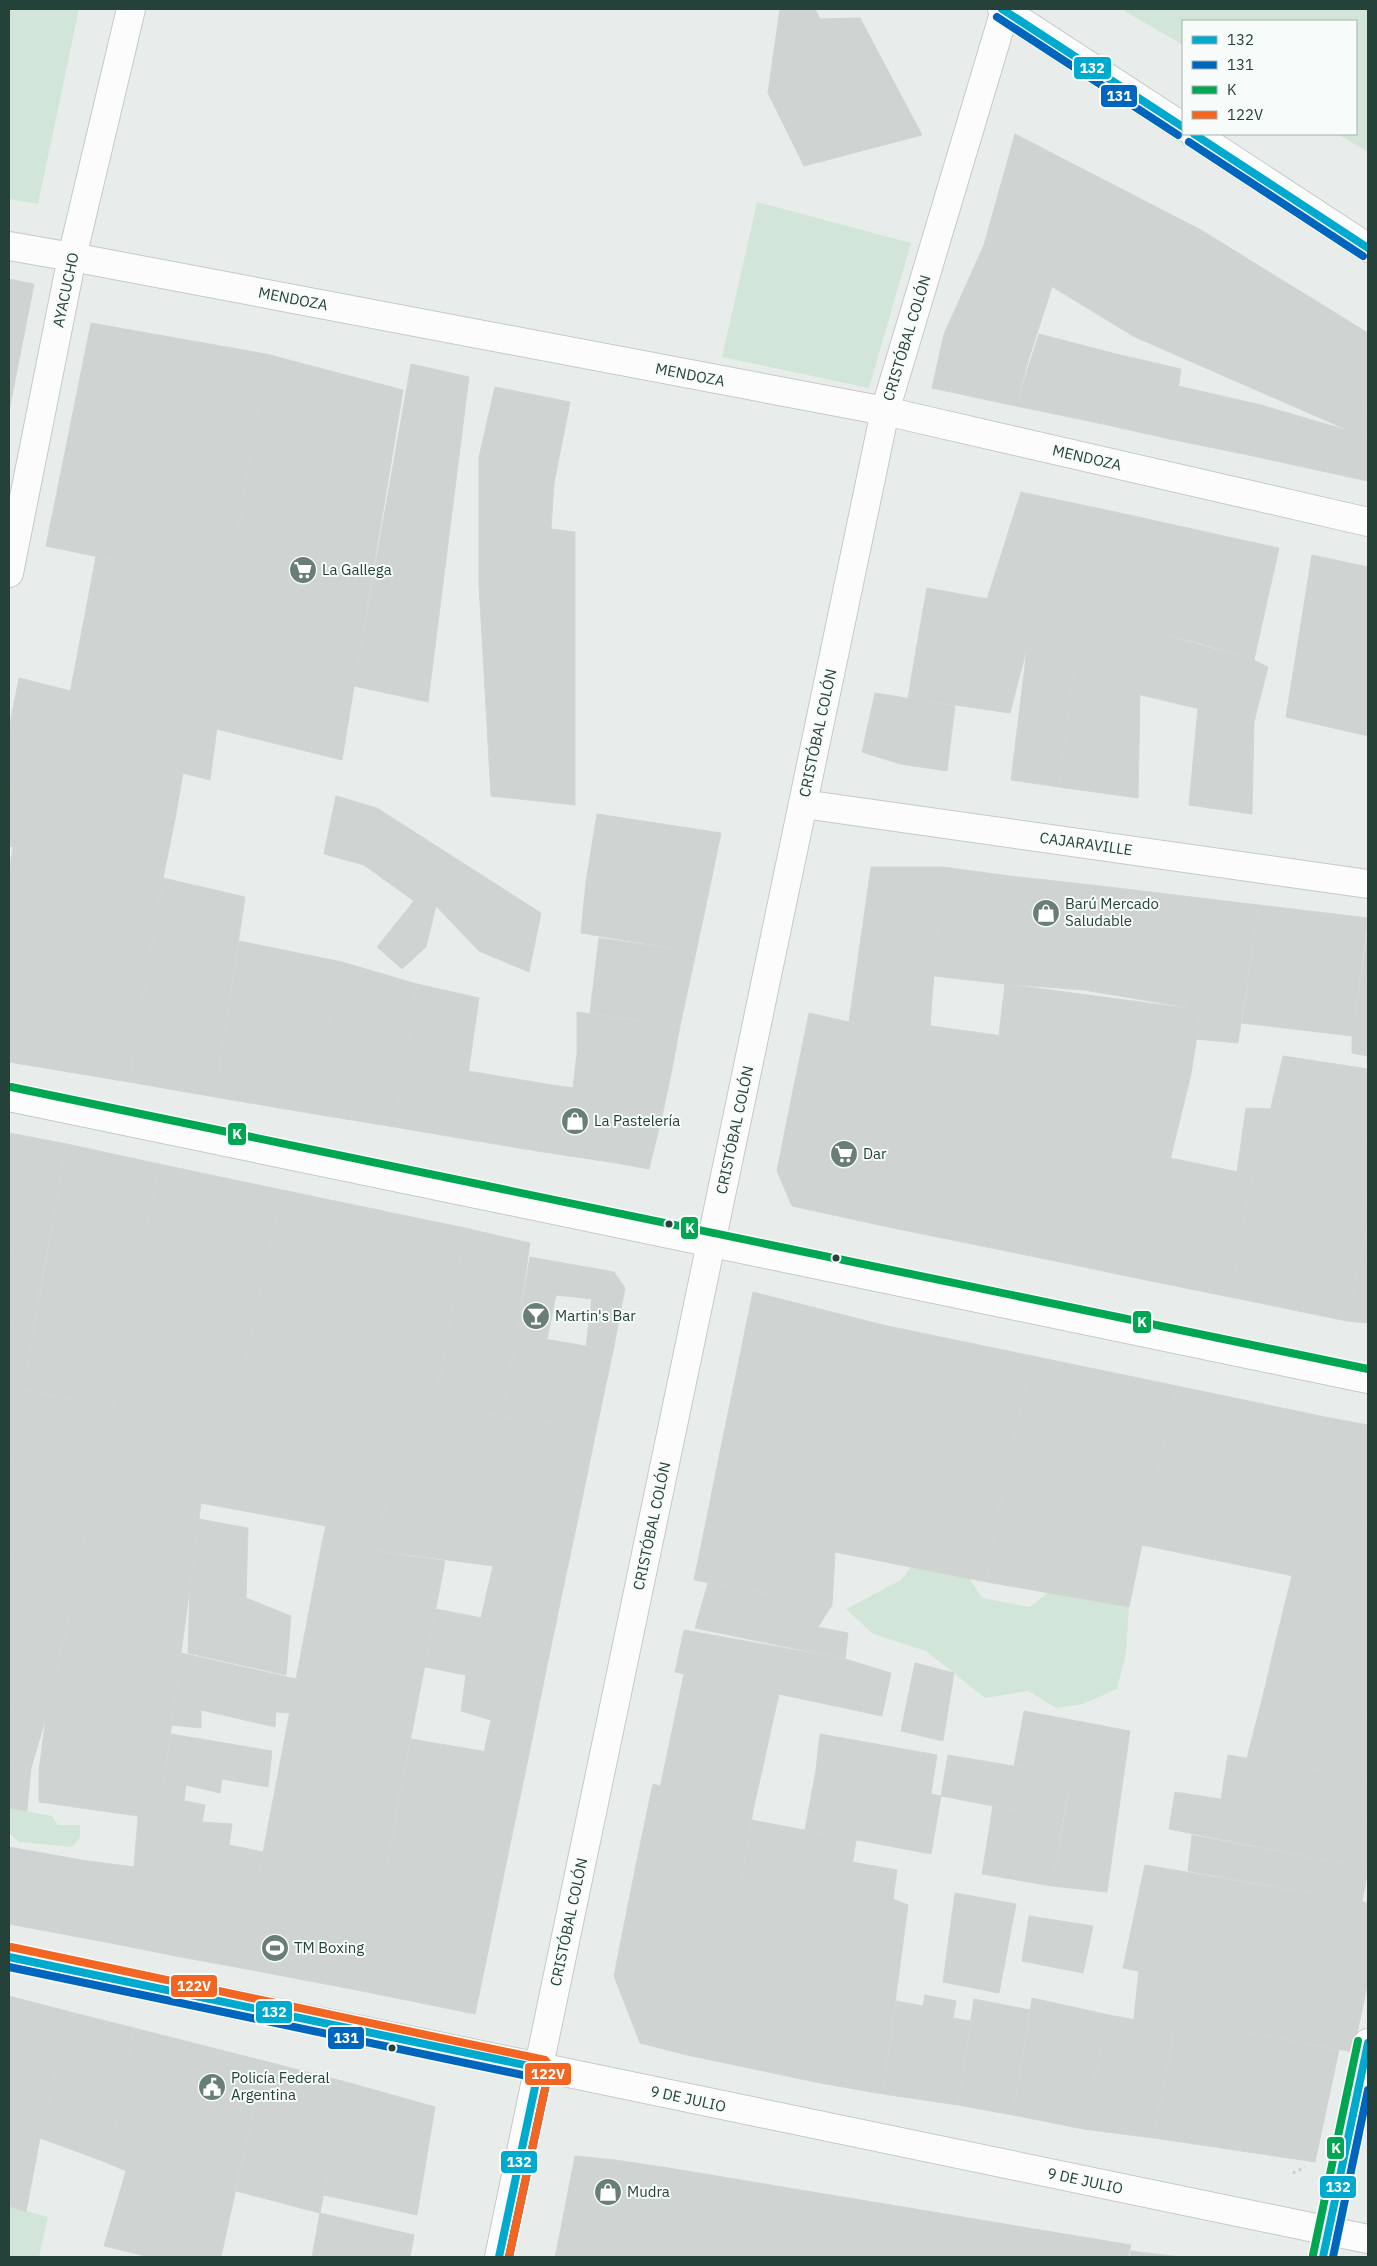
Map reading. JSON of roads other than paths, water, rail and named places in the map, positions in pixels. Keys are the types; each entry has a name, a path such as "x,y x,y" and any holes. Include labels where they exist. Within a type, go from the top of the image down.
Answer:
{"street":[{"name":"AYACUCHO","path":"9,573 72,257 131,9"},
{"path":"1003,10 1182,126"},
{"name":"CRISTÓBAL COLÓN","path":"499,2257 885,411 1003,10"},
{"path":"1196,135 1368,248"},
{"name":"MENDOZA","path":"9,246 885,411 1368,522"},
{"name":"CAJARAVILLE","path":"803,804 1368,884"},
{"path":"9,1097 1368,1379"},
{"name":"9 DE JULIO","path":"9,1957 539,2068 1326,2245 1368,2239"},
{"path":"1326,2245 1368,2043"}],"place":[{"name":"La Gallega","path":"303,570"},
{"name":"Barú Mercado Saludable","path":"1046,913"},
{"name":"La Pastelería","path":"575,1121"},
{"name":"Dar","path":"844,1154"},
{"name":"Martin's Bar","path":"536,1316"},
{"name":"TM Boxing","path":"275,1948"},
{"name":"Policía Federal Argentina","path":"212,2087"},
{"name":"Mudra","path":"608,2192"}]}
